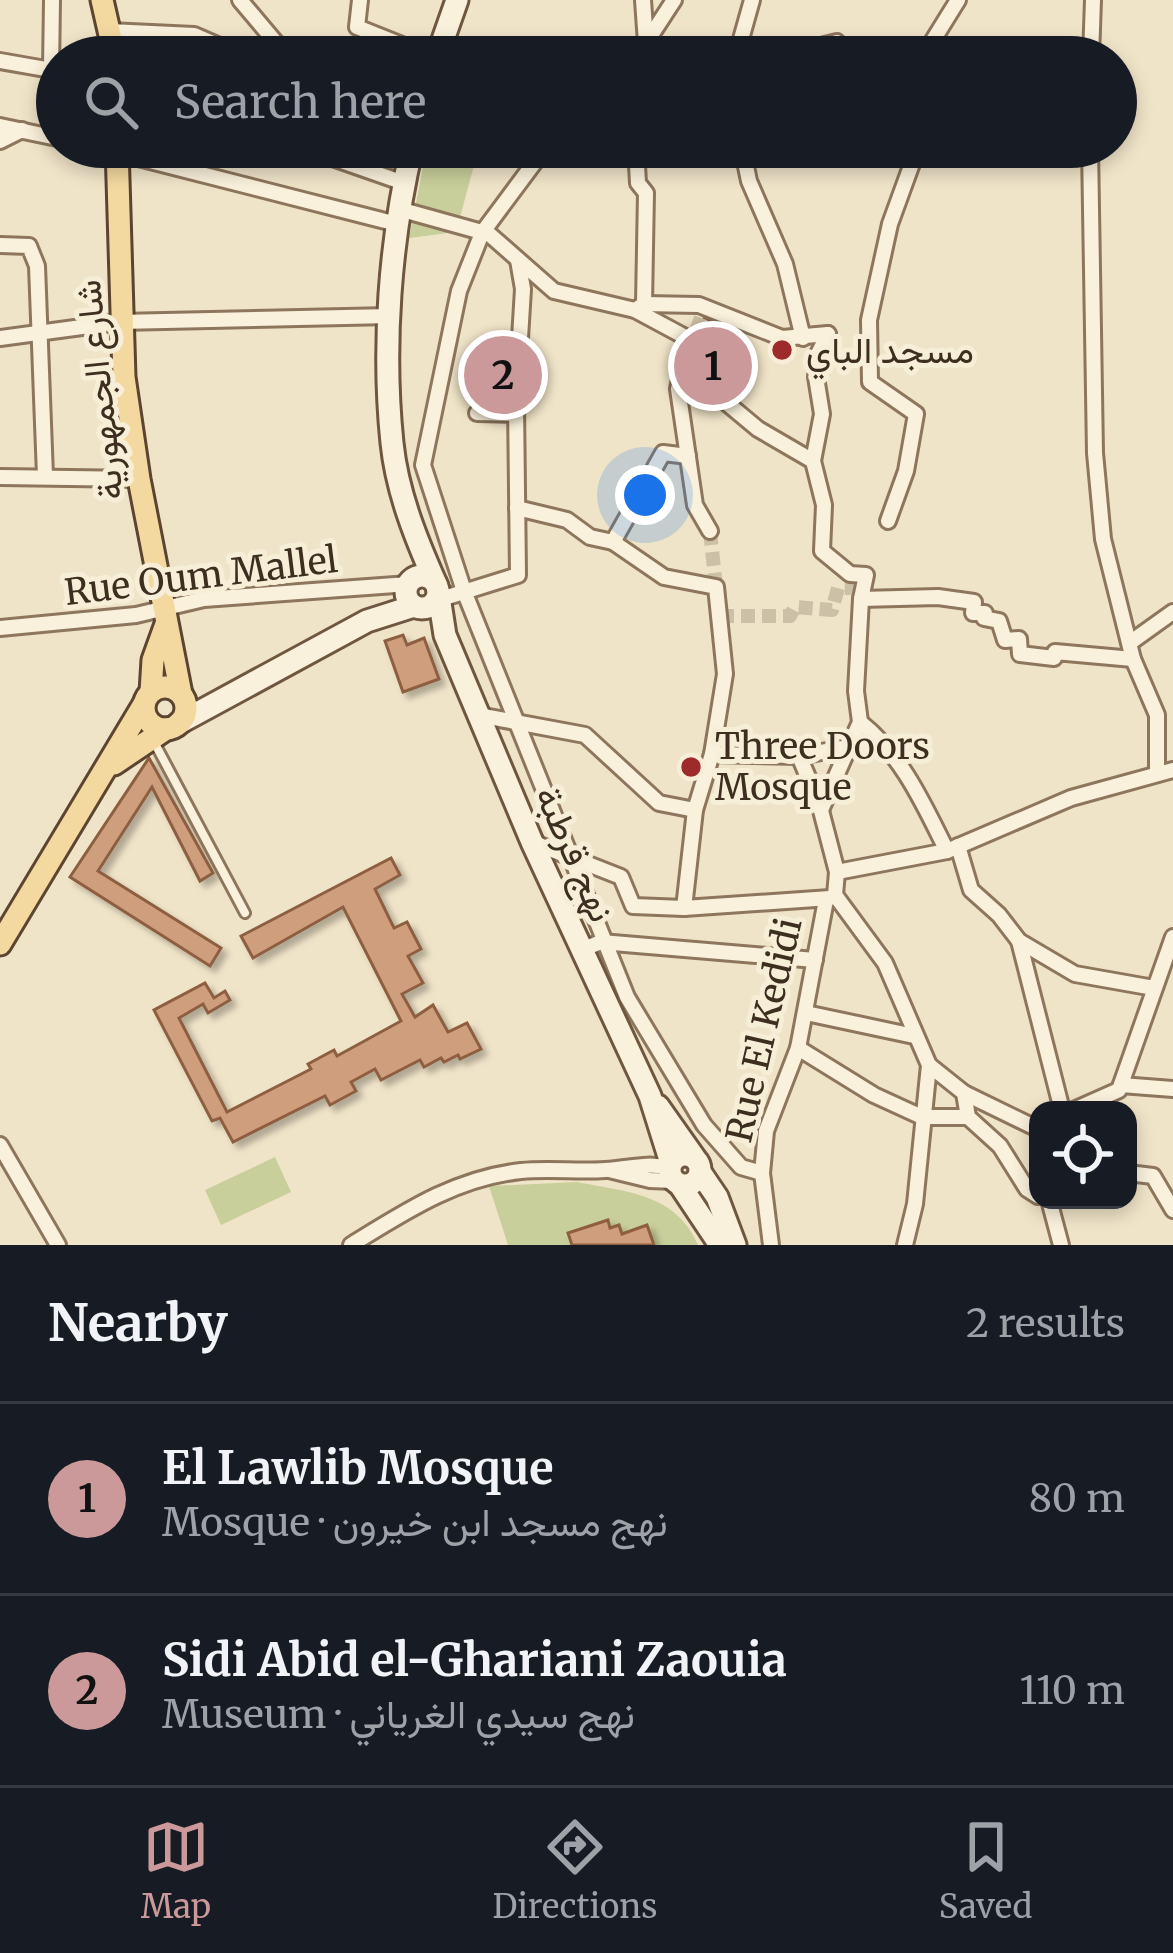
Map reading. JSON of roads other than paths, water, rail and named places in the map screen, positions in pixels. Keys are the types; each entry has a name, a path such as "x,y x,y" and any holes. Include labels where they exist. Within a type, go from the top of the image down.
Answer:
{"main road":[{"path":"102,0 110,36"},
{"name":"شارع الجمهورية","path":"111,168 119,322 139,479 182,696"},
{"path":"164,615 147,698 149,722 165,730"},
{"path":"0,944 147,698 170,687 182,696 186,708 165,730 109,767"}],"street":[{"path":"52,0 53,36"},
{"path":"240,0 270,36"},
{"path":"360,0 357,27 380,36"},
{"path":"443,36 457,0"},
{"path":"643,0 644,36"},
{"path":"652,36 674,0"},
{"path":"742,36 752,0"},
{"path":"936,36 958,0"},
{"path":"1092,36 1094,0"},
{"path":"109,31 196,36"},
{"path":"0,61 36,68"},
{"path":"0,126 36,133"},
{"path":"0,141 22,130"},
{"path":"189,168 489,234 554,291 639,307 699,305 782,338 828,334 818,354 822,414 813,460 824,506 822,551 850,574 866,575 856,691 860,722 821,810"},
{"path":"361,168 404,183"},
{"path":"406,168 391,316 392,445 411,529 438,591 445,635"},
{"path":"530,168 482,233 459,291 424,465 464,591 627,998 704,1124 741,1167 762,1173"},
{"path":"637,168 638,183 646,193 639,307"},
{"path":"746,168 785,264 802,338"},
{"path":"888,521 905,471 916,415 870,382 869,320 890,224 910,168"},
{"path":"1090,168 1092,341 1103,539 1133,659 1157,715 1157,774"},
{"path":"0,245 22,243 33,251 37,266 45,476"},
{"path":"438,591 464,591 518,575 516,413 524,289 518,260"},
{"path":"639,307 692,335 679,374 695,505 710,531"},
{"path":"0,338 119,322 391,316"},
{"path":"679,374 710,388 758,429 813,460"},
{"path":"477,413 516,413"},
{"path":"613,542 663,453 688,456"},
{"path":"0,478 139,479"},
{"path":"518,508 567,520 590,537 613,542 664,578 716,587 725,674 712,754 695,810 684,908"},
{"path":"411,529 412,594 445,635"},
{"path":"412,594 430,606 438,591"},
{"path":"165,730 412,594"},
{"name":"Rue Oum Mallel","path":"0,628 164,615 205,599 412,594"},
{"path":"861,599 938,597 974,602 973,613 999,621 1005,640 1019,639 1020,654 1133,659"},
{"path":"1131,642 1173,612"},
{"name":"نهج قرطبة","path":"445,635 532,842 650,1096 674,1174 720,1245"},
{"path":"182,696 233,693"},
{"path":"478,716 585,735 659,802 695,810"},
{"path":"860,722 881,739 917,791 953,849 971,890 999,915 1018,941 1060,1101"},
{"path":"712,754 799,756 849,747"},
{"name":"Rue El Kedidi","path":"771,1245 762,1173 766,1131 798,1048 837,872 821,810 799,756"},
{"path":"837,872 953,849 1070,798 1173,770"},
{"path":"532,842 621,877 633,906 684,908 831,897 885,964 929,1065 964,1093 1029,1125"},
{"path":"1094,1101 1119,1090 1173,938"},
{"path":"1018,941 1076,974 1100,982 1154,988"},
{"path":"581,950 605,943 814,960"},
{"path":"806,1013 914,1036"},
{"path":"798,1048 874,1095 922,1117 968,1117"},
{"path":"904,1245 914,1204 929,1065"},
{"path":"1121,1085 1173,1089"},
{"path":"964,1093 968,1117 1000,1146 1029,1191"},
{"name":"نهج قرطبة","path":"650,1096 716,1197 735,1245"},
{"path":"0,1146 55,1243"},
{"path":"351,1245 466,1182 523,1171 610,1171 643,1164 691,1184 697,1165"},
{"path":"1137,1174 1153,1176 1173,1210"},
{"path":"1048,1209 1061,1245"}],"lane":[{"path":"165,730 244,913"}],"tunnel":[{"path":"696,331 705,307"},
{"path":"710,531 716,587"},
{"path":"720,616 790,616 795,607 832,610 838,588 863,588"}],"place":[{"name":"مسجد الباي","path":"782,350"},
{"name":"El Lawlib Mosque","path":"713,366"},
{"name":"Sidi Abid el-Ghariani Zaouia","path":"503,375"},
{"name":"Three Doors Mosque","path":"691,767"}]}
